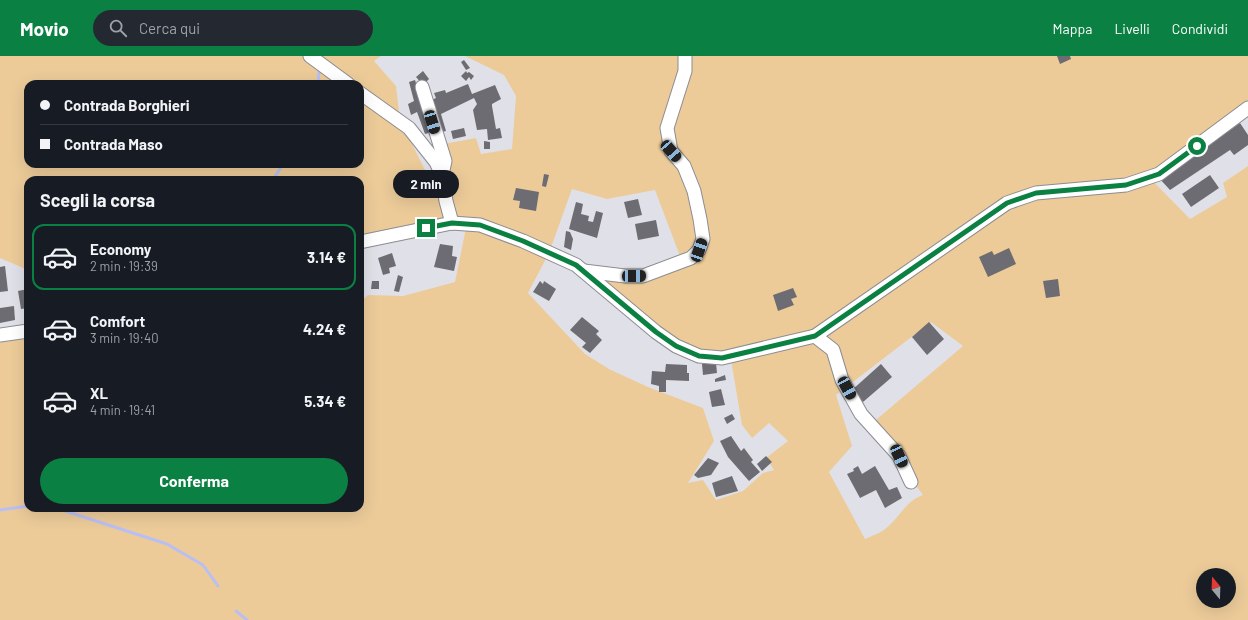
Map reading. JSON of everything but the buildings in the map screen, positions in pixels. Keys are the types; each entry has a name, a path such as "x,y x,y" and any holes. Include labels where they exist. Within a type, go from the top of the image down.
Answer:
{"street":[{"path":"310,56 343,80"},
{"path":"584,271 625,276 643,276 691,258 699,250 703,239 694,191 684,166 671,151 667,128 685,71 685,56"},
{"path":"422,87 445,161 442,175"},
{"path":"364,96 409,128 436,162 442,175 446,201 452,223"},
{"path":"364,241 452,223 480,225 523,241 576,265 656,332 676,346 699,356 722,358 815,336 1007,203 1036,193 1126,185 1159,174 1248,108"},
{"path":"602,287 625,276"},
{"path":"1,338 24,332"},
{"path":"815,336 833,350 842,380 861,414 899,456 911,482"}],"shaded area":[{"path":"0,56 381,56 374,61 396,86 400,120 427,174 444,167 444,144 476,138 481,154 512,149 516,96 504,75 465,56 1248,56 1248,107 1148,176 1190,219 1227,197 1223,183 1248,166 1248,620 0,620 0,343 10,333 24,329 24,512 364,512 364,298 368,295 403,296 455,282 467,223 364,239 364,176 24,176 24,268 0,258","holes":["572,189 607,199 655,190 683,264 607,277 610,292 683,350 730,354 742,425 752,438 769,423 788,441 766,458 774,470 763,473 743,491 716,500 703,480 688,483 714,441 703,408 648,387 609,369 585,354 528,293 549,253","931,322 963,346 870,425 923,495 911,501 885,529 878,534 865,539 829,472 852,446 836,395"]}],"waterway":[{"path":"318,80 319,71"},
{"path":"276,176 280,168"},
{"path":"0,510 24,507"},
{"path":"68,512 167,544 203,565 218,586"},
{"path":"236,611 247,620"}],"route":[{"path":"426,228 452,223 480,225 523,241 576,265 656,332 676,346 699,356 722,358 815,336 1007,203 1036,193 1126,185 1159,174 1197,146"}]}
